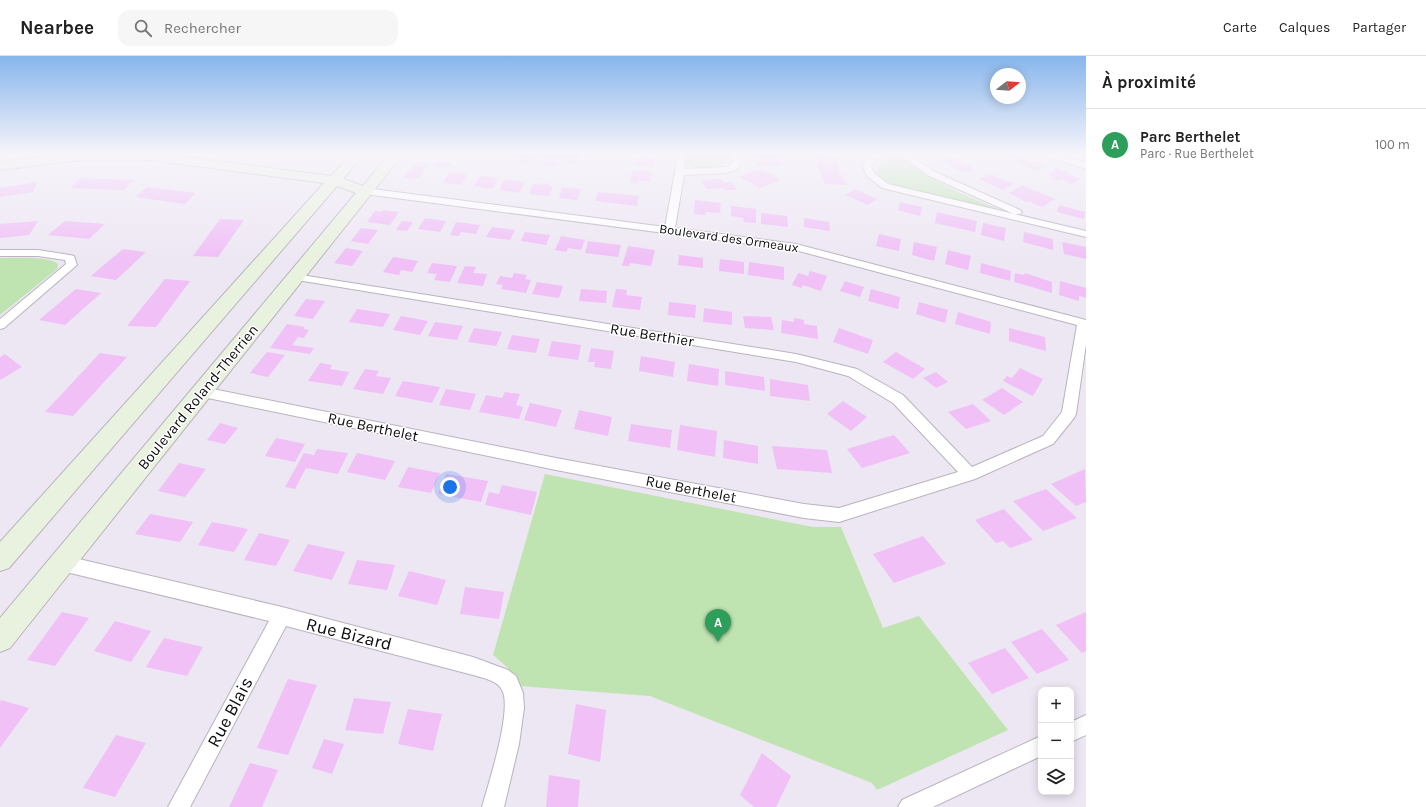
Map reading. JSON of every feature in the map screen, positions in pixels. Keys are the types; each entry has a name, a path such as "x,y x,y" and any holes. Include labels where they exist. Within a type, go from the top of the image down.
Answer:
{"main road":[{"path":"0,560 326,189"},
{"name":"Boulevard des Ormeaux","path":"354,189 365,191"},
{"name":"Boulevard Roland-Therrien","path":"0,640 365,191"}],"street":[{"path":"670,230 677,189"},
{"path":"897,189 1086,234"},
{"path":"967,189 1045,225"},
{"name":"Boulevard des Ormeaux","path":"365,191 796,247 1084,324"},
{"path":"0,253 38,253 70,258 72,265 0,325"},
{"name":"Rue Berthier","path":"295,277 796,358 852,372 898,399 970,475"},
{"name":"Rue Berthelet","path":"203,392 549,462 792,509 839,514 970,475 1048,440 1069,414 1084,324"},
{"name":"Rue Bizard","path":"62,563 282,616 473,666 496,674 509,684 514,699 515,718 493,807"},
{"name":"Rue Blais","path":"179,807 282,616"},
{"path":"1074,731 1086,725"},
{"path":"909,807 1038,747"}],"green space":[{"path":"907,189 953,189 1015,216"},
{"path":"0,258 40,259 54,261 58,264 57,269 0,315"},
{"path":"545,474 813,527 841,527 883,628 919,616 1008,730 877,790 872,783 650,696 519,686 508,668 493,655"}],"building":[{"path":"0,189 34,189 33,192 0,197"},
{"path":"98,189 125,189 124,190"},
{"path":"145,189 164,189 196,193 185,204 135,197"},
{"path":"499,189 521,189 519,193"},
{"path":"531,189 552,189 549,196 529,194"},
{"path":"561,189 581,189 577,200 559,198"},
{"path":"724,189 737,190 725,190"},
{"path":"855,189 877,199 868,205 845,195"},
{"path":"1015,189 1032,189 1055,199 1042,207 1028,201 1026,202 1009,193"},
{"path":"598,192 639,196 637,206 595,201"},
{"path":"695,200 721,203 720,213 706,212 705,215 694,214"},
{"path":"900,202 922,207 920,216 898,210"},
{"path":"1059,205 1085,212 1084,219 1057,212"},
{"path":"731,206 756,209 756,223 743,222 744,218 731,216"},
{"path":"383,210 399,212 390,225 367,222 375,211 382,212"},
{"path":"937,212 977,221 975,232 935,223"},
{"path":"761,213 787,216 788,227 761,224"},
{"path":"425,218 446,221 440,232 418,229"},
{"path":"804,218 829,222 830,231 804,227"},
{"path":"220,219 244,220 218,257 193,256"},
{"path":"38,221 29,235 0,238 0,224"},
{"path":"65,221 105,224 89,239 48,235"},
{"path":"402,221 413,222 407,231 396,230"},
{"path":"456,222 480,225 476,234 461,232 459,236 450,235"},
{"path":"983,223 1006,228 1004,241 981,235"},
{"path":"492,227 515,230 510,240 486,237"},
{"path":"361,228 378,230 368,244 351,241"},
{"path":"525,232 550,235 546,245 521,241"},
{"path":"1024,232 1053,239 1053,250 1023,242"},
{"path":"879,234 901,239 899,251 876,246"},
{"path":"561,236 585,240 581,250 568,248 566,252 555,250"},
{"path":"588,241 621,245 618,257 585,253"},
{"path":"914,242 937,247 934,261 912,255"},
{"path":"1062,242 1086,247 1086,259 1064,254"},
{"path":"628,246 655,250 651,266 630,263 629,266 622,266"},
{"path":"346,248 363,251 352,266 334,263"},
{"path":"123,249 146,252 116,280 91,276"},
{"path":"948,250 971,256 968,270 945,264"},
{"path":"679,255 703,258 703,268 678,265"},
{"path":"393,257 418,261 412,272 401,270 399,275 383,272"},
{"path":"720,259 744,262 744,274 719,271"},
{"path":"749,262 784,267 784,280 748,275"},
{"path":"432,263 457,266 450,282 434,280 437,274 427,273"},
{"path":"981,263 1011,271 1010,281 980,273"},
{"path":"465,266 476,267 473,273 487,274 483,286 457,283"},
{"path":"810,271 827,276 821,291 803,285 801,288 792,285 798,273 808,276"},
{"path":"514,273 527,275 525,279 531,280 526,293 501,289 503,285 496,284 500,276 512,278"},
{"path":"1015,273 1024,275 1025,273 1052,282 1052,293 1014,282"},
{"path":"165,279 190,281 156,327 127,326"},
{"path":"845,281 864,287 860,297 840,291"},
{"path":"1060,281 1086,288 1086,298 1079,296 1079,301 1059,295"},
{"path":"537,282 563,286 559,298 532,294"},
{"path":"76,289 101,293 65,325 39,320"},
{"path":"581,289 607,291 606,303 579,301"},
{"path":"616,289 627,290 626,295 642,297 640,310 612,307"},
{"path":"871,289 900,297 898,309 868,301"},
{"path":"306,299 325,301 313,319 294,316"},
{"path":"669,302 696,305 695,318 668,315"},
{"path":"919,302 948,310 945,323 916,314"},
{"path":"704,308 732,312 732,325 703,322"},
{"path":"357,309 390,314 383,327 349,322"},
{"path":"958,312 991,322 990,334 955,324"},
{"path":"401,316 428,321 420,335 393,330"},
{"path":"743,316 771,317 774,330 745,328"},
{"path":"794,318 804,320 804,324 817,326 818,339 781,333 782,320 794,322"},
{"path":"435,322 463,326 457,340 428,336"},
{"path":"287,324 305,327 303,329 309,330 304,338 298,337 292,345 314,348 310,354 270,348"},
{"path":"474,328 502,332 496,346 468,342"},
{"path":"839,328 873,340 868,354 833,342"},
{"path":"1009,328 1045,337 1046,351 1009,341"},
{"path":"512,335 540,339 536,353 507,349"},
{"path":"552,341 581,345 578,360 548,356"},
{"path":"591,348 614,351 611,369 594,367 595,362 588,362"},
{"path":"267,352 285,355 268,377 250,373"},
{"path":"896,352 925,369 913,379 883,362"},
{"path":"100,353 127,357 73,416 45,412"},
{"path":"5,354 22,367 0,380 0,357"},
{"path":"641,356 675,362 673,377 639,371"},
{"path":"320,363 332,365 330,369 349,372 342,386 308,381"},
{"path":"689,364 719,369 718,386 687,381"},
{"path":"1020,368 1043,379 1033,396 1003,381 1007,376 1012,378"},
{"path":"365,369 379,371 376,376 391,378 383,394 353,389"},
{"path":"725,371 764,377 765,391 725,385"},
{"path":"936,372 948,382 936,388 923,378"},
{"path":"770,379 808,385 810,401 770,396"},
{"path":"403,381 440,387 432,403 395,396"},
{"path":"1002,388 1023,402 1004,415 982,400"},
{"path":"446,389 476,394 470,410 439,405"},
{"path":"505,392 520,394 516,405 523,407 519,419 479,412 486,395 502,398"},
{"path":"843,401 867,417 851,431 827,414"},
{"path":"530,403 562,410 556,427 524,420"},
{"path":"973,404 991,421 966,429 948,412"},
{"path":"579,410 612,417 608,436 574,429"},
{"path":"220,423 238,428 225,444 207,440"},
{"path":"631,424 672,430 670,448 628,441"},
{"path":"680,425 717,431 715,457 677,450"},
{"path":"894,435 910,453 862,468 847,449"},
{"path":"276,438 305,444 295,462 265,456"},
{"path":"724,440 758,446 758,464 723,458"},
{"path":"772,446 827,450 832,473 777,469"},
{"path":"317,449 348,453 338,474 306,468 295,489 285,487 304,453 314,455"},
{"path":"357,453 395,461 385,480 347,472"},
{"path":"179,463 206,469 185,497 158,491"},
{"path":"408,467 440,473 431,493 398,487"},
{"path":"1085,469 1086,502 1076,506 1051,484"},
{"path":"446,474 488,481 481,502 438,494"},
{"path":"502,485 537,492 531,515 485,505 489,492 499,494"},
{"path":"1046,489 1077,518 1043,531 1013,501"},
{"path":"1004,509 1033,540 1010,548 1003,541 996,543 975,520"},
{"path":"150,514 193,522 180,542 135,534"},
{"path":"212,522 248,529 234,552 198,545"},
{"path":"259,533 290,540 276,566 244,560"},
{"path":"923,536 946,564 894,583 873,554"},
{"path":"308,544 345,552 332,580 293,571"},
{"path":"357,560 395,565 387,590 348,584"},
{"path":"409,571 446,580 437,605 398,596"},
{"path":"465,587 504,592 499,619 460,614"},
{"path":"62,612 89,618 55,666 27,660"},
{"path":"1086,612 1086,651 1082,653 1056,625"},
{"path":"115,621 151,631 131,662 94,651"},
{"path":"1042,629 1069,660 1037,674 1011,642"},
{"path":"164,638 203,647 187,676 146,667"},
{"path":"1005,648 1029,678 992,694 968,663"},
{"path":"288,679 317,685 288,755 257,748"},
{"path":"354,698 391,702 383,734 345,730"},
{"path":"1,700 29,708 0,748 0,702"},
{"path":"576,704 606,710 600,762 568,754"},
{"path":"408,709 442,714 433,751 398,744"},
{"path":"116,735 146,743 115,797 83,788"},
{"path":"324,739 344,744 332,774 312,768"},
{"path":"762,753 791,776 776,807 754,807 740,795"},
{"path":"250,763 278,770 262,807 229,807"},
{"path":"549,775 580,780 578,807 546,807"}],"place":[{"name":"Parc Berthelet","path":"718,642"}]}
